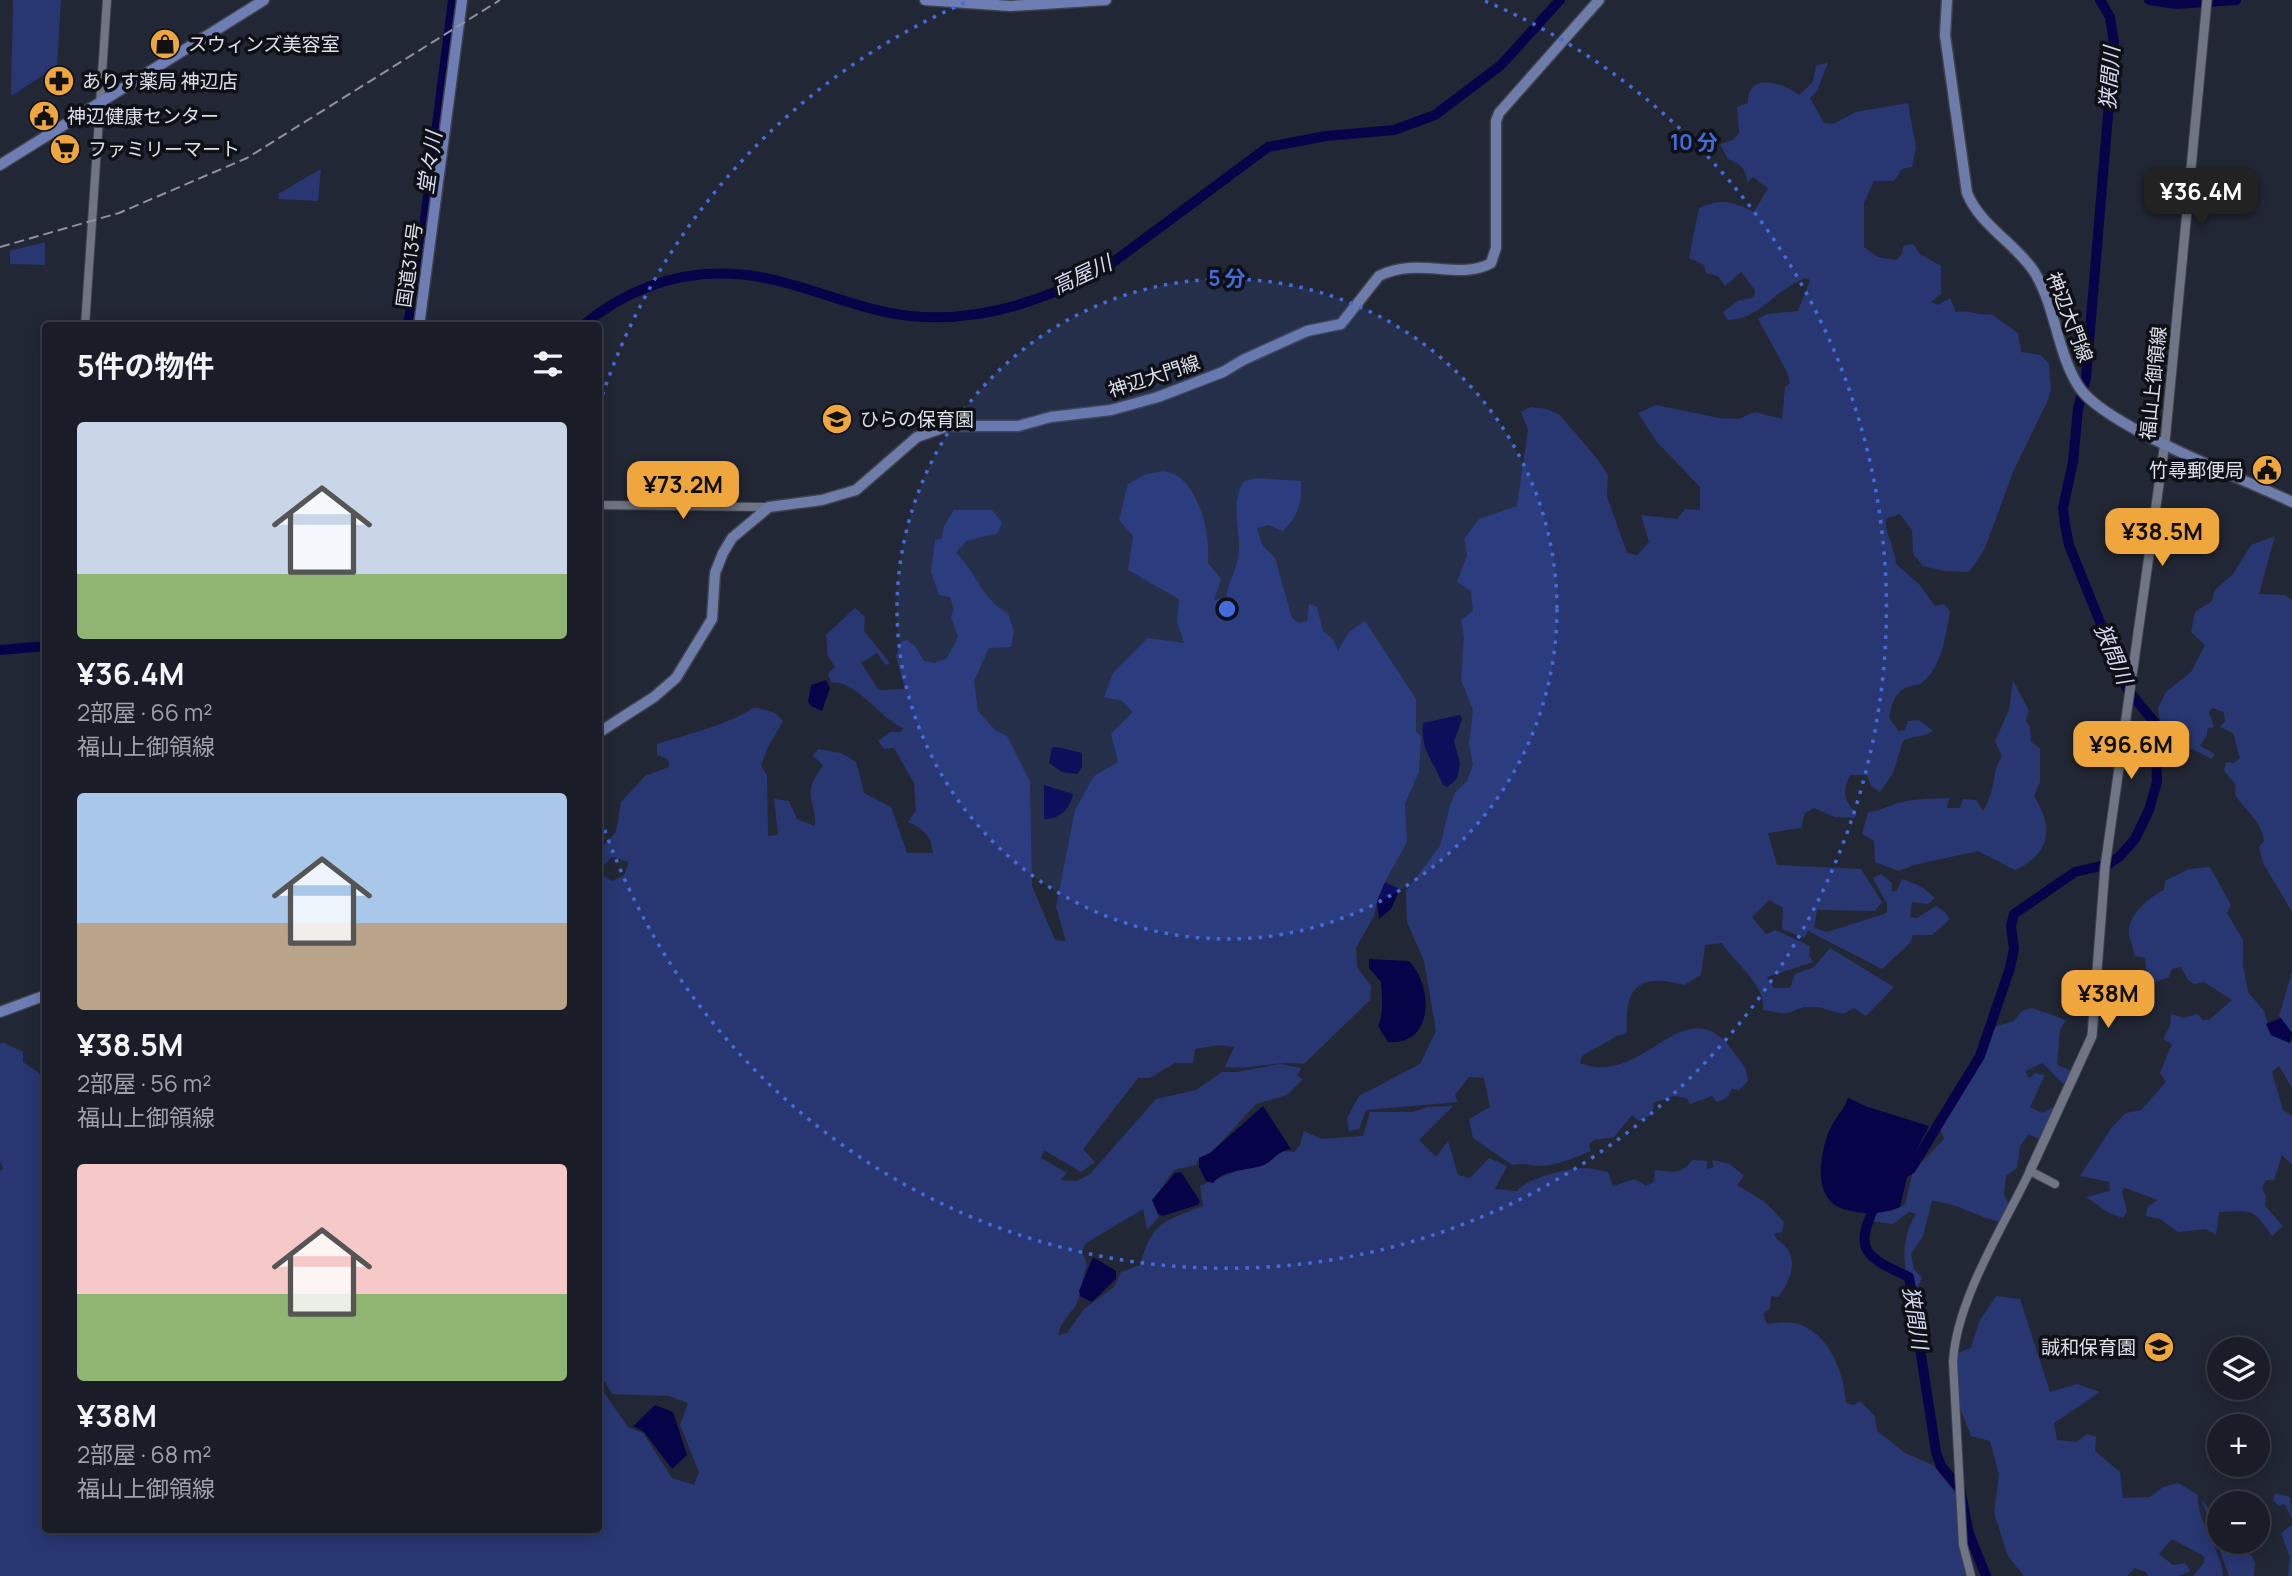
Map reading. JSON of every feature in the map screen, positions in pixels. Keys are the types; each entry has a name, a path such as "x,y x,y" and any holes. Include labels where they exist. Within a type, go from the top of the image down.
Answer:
{"highway":[{"path":"101,99 251,0"},
{"path":"2,160 264,0"},
{"name":"国道313号","path":"420,322 462,0"},
{"path":"925,0 1010,6 1106,0"},
{"path":"0,1012 42,996"}],"main road":[{"name":"神辺大門線","path":"769,507 822,500 856,490 917,437 948,425 1018,426 1051,417 1111,410 1158,397 1223,372 1242,360 1307,331 1341,324 1379,276 1385,273 1417,265 1469,270 1487,266 1494,257 1496,248 1496,121 1499,113 1599,0"},
{"name":"神辺大門線","path":"1947,0 1945,35 1967,193 1978,213 2036,274 2079,387 2099,409 2292,502"},
{"name":"福山上御領線","path":"2030,1171 2092,1036 2106,865 2165,442 2207,0"},
{"path":"602,730 654,697 676,678 712,619 715,573 723,553 732,538 769,507"}],"street":[{"path":"85,322 107,0"},
{"path":"602,505 769,507"},
{"path":"1971,1576 1963,1545 1952,1362 1954,1338 1964,1309 2030,1171 2055,1184"}],"shaded area":[{"path":"13,0 61,0 57,66 11,95"},
{"path":"1828,62 1817,91 1810,98 1824,123 1833,124 1856,112 1908,103 1916,148 1912,167 1902,169 1894,181 1874,181 1864,203 1864,247 1878,257 1896,260 1902,254 1903,246 1913,244 1920,254 1941,266 1941,294 1931,302 1938,305 1950,298 1956,312 1991,314 2018,333 2021,352 2041,355 2049,364 2051,389 2048,400 2013,472 1985,548 1968,572 1923,566 1913,554 1912,530 1900,514 1886,519 1896,564 1919,584 1935,606 1944,604 1950,611 1942,650 1935,668 1921,683 1900,692 1894,699 1889,718 1899,731 1905,730 1908,721 1919,720 1933,731 1903,741 1893,773 1880,792 1871,786 1867,775 1850,775 1846,796 1849,805 1857,814 1854,818 1835,817 1814,808 1805,813 1801,828 1768,833 1777,865 1861,869 1882,902 1875,911 1817,910 1814,928 1827,932 1887,913 1887,904 1873,878 1881,874 1892,883 1892,892 1897,890 1902,879 1922,887 1935,898 1928,904 1912,902 1910,917 1917,918 1936,906 1950,919 1932,935 1913,935 1910,943 1882,969 1808,931 1804,938 1782,929 1783,908 1769,900 1752,917 1766,934 1775,930 1810,946 1809,955 1813,962 1767,977 1774,988 1790,988 1795,974 1814,967 1830,948 1894,987 1866,1016 1854,1008 1843,1014 1818,1007 1804,1007 1785,1014 1763,1010 1760,991 1722,943 1705,945 1701,975 1684,985 1655,981 1637,987 1628,1005 1627,1033 1582,1056 1580,1063 1603,1067 1624,1063 1680,1032 1697,1028 1715,1033 1732,1050 1745,1068 1748,1081 1739,1090 1732,1089 1727,1098 1717,1102 1712,1096 1690,1104 1687,1098 1674,1096 1653,1103 1653,1114 1639,1121 1632,1115 1614,1137 1594,1140 1589,1145 1591,1151 1566,1161 1546,1166 1512,1165 1473,1138 1469,1119 1490,1107 1484,1078 1469,1077 1455,1095 1458,1102 1366,1110 1359,1129 1349,1131 1347,1118 1359,1096 1420,1064 1436,1031 1424,961 1407,922 1406,891 1440,846 1450,805 1456,791 1467,781 1473,765 1469,744 1473,710 1461,680 1464,637 1461,620 1473,611 1471,591 1457,582 1467,555 1464,539 1479,519 1517,506 1528,430 1521,412 1530,407 1547,409 1560,415 1599,461 1608,475 1607,496 1627,553 1637,555 1649,542 1641,515 1677,519 1685,509 1700,510 1700,487 1657,442 1638,413 1656,405 1719,418 1738,419 1755,412 1782,419 1785,387 1790,383 1787,372 1758,319 1767,314 1798,311 1810,280 1806,278 1795,283 1750,315 1728,320 1723,312 1738,301 1754,297 1755,290 1741,272 1725,286 1718,276 1706,273 1704,265 1689,258 1699,208 1727,202 1754,212 1768,188 1753,177 1747,183 1742,168 1728,159 1720,144 1733,140 1739,133 1737,107 1748,103 1749,93 1760,83 1776,84 1799,95 1813,82 1816,66"},
{"path":"321,169 318,201 279,199 278,194"},
{"path":"45,242 45,265 10,264 10,251"},
{"path":"1163,471 1171,473 1179,477 1194,494 1206,529 1208,563 1221,579 1214,600 1226,598 1237,563 1237,498 1244,481 1256,478 1301,481 1298,508 1283,531 1268,525 1257,528 1262,545 1275,558 1292,618 1299,623 1307,621 1309,604 1317,607 1323,631 1333,639 1338,651 1348,633 1365,621 1416,699 1416,731 1421,737 1419,772 1405,804 1407,842 1388,876 1377,901 1374,916 1356,948 1357,967 1371,986 1370,1000 1304,1064 1283,1063 1225,1067 1234,1047 1219,1045 1195,1049 1193,1063 1175,1063 1150,1078 1138,1078 1083,1149 1095,1162 1081,1172 1044,1150 1041,1158 1067,1173 1060,1180 1077,1181 1090,1174 1156,1099 1196,1090 1222,1072 1280,1064 1301,1068 1297,1076 1303,1079 1287,1095 1256,1104 1210,1154 1199,1158 1196,1165 1174,1170 1153,1200 1159,1217 1147,1230 1143,1209 1086,1243 1082,1251 1087,1265 1080,1296 1058,1335 1067,1333 1084,1309 1114,1287 1121,1272 1140,1265 1150,1239 1161,1225 1203,1206 1200,1186 1246,1167 1259,1167 1281,1151 1294,1152 1300,1145 1304,1131 1321,1139 1363,1136 1370,1112 1413,1112 1428,1107 1453,1106 1419,1140 1436,1157 1448,1141 1458,1175 1470,1178 1489,1158 1507,1166 1495,1189 1517,1191 1529,1182 1548,1175 1585,1168 1608,1172 1613,1186 1635,1179 1646,1186 1654,1182 1655,1170 1680,1170 1692,1160 1707,1161 1707,1169 1714,1167 1712,1160 1730,1164 1744,1176 1737,1185 1765,1202 1784,1222 1782,1232 1774,1234 1789,1252 1791,1272 1778,1297 1771,1296 1770,1308 1763,1314 1767,1324 1797,1324 1811,1330 1828,1347 1834,1358 1846,1403 1854,1405 1860,1401 1875,1416 1877,1431 1905,1453 1933,1465 1957,1495 1969,1576 0,1576 0,1171 3,1169 0,1161 0,1044 4,1043 23,1052 23,1062 39,1073 42,1078 42,1533 602,1533 602,1389 628,1427 643,1433 672,1478 694,1485 699,1472 680,1425 688,1403 669,1396 612,1394 602,1376 602,876 613,881 624,875 629,862 612,857 603,866 602,847 616,832 621,802 645,776 669,767 668,759 657,755 657,744 720,724 755,707 775,713 783,721 761,766 767,775 768,836 778,835 774,799 789,801 797,819 815,826 811,791 823,765 813,756 818,749 841,753 856,762 864,793 891,807 907,853 933,853 926,834 908,822 916,810 914,783 894,748 884,749 878,741 890,732 901,732 903,728 851,688 831,682 828,674 835,667 828,656 826,635 855,608 865,617 864,631 890,663 886,665 877,653 861,663 879,690 905,689 896,656 901,642 907,640 915,646 924,661 935,663 947,658 958,637 951,617 954,609 950,597 939,595 931,572 935,540 942,538 944,526 954,510 992,510 1002,522 998,533 966,541 956,553 991,600 1008,613 1014,631 1011,647 989,648 974,681 978,711 995,730 1007,736 1030,782 1032,886 1055,940 1066,941 1056,907 1075,810 1094,776 1118,762 1111,734 1133,712 1122,701 1104,697 1113,673 1148,638 1184,643 1177,622 1179,599 1128,570 1133,536 1119,520 1128,484 1144,475"},
{"path":"2275,536 2259,594 2284,595 2292,600 2292,912 2263,863 2259,847 2264,841 2263,834 2235,795 2236,785 2224,771 2226,762 2234,763 2240,758 2233,733 2220,727 2225,721 2224,712 2212,708 2209,712 2214,727 2207,729 2207,735 2200,746 2215,754 2212,759 2163,735 2158,708 2166,692 2191,672 2205,645 2191,632 2195,612 2212,601 2215,590 2233,574 2251,545"},
{"path":"826,680 830,688 822,711 808,702 811,685"},
{"path":"2013,680 2029,711 2026,721 2030,727 2031,742 2040,748 2040,782 2034,796 2045,819 2046,839 2036,856 2015,870 1978,851 1914,865 1899,871 1875,862 1874,841 1862,834 1868,812 1908,801 1949,798 1947,808 1960,808 1963,799 1976,800 1983,811 2002,756 1995,741 2009,710"},
{"path":"1460,715 1462,719 1454,742 1460,763 1457,779 1447,787 1443,785 1426,748 1423,723"},
{"path":"1052,748 1082,753 1082,767 1077,774 1062,772 1049,763"},
{"path":"1044,785 1073,794 1063,812 1050,819 1044,819"},
{"path":"2210,867 2231,905 2227,913 2243,940 2243,965 2248,992 2264,1011 2271,1035 2290,1043 2292,1040 2292,1088 2279,1066 2272,1072 2283,1110 2292,1116 2292,1165 2282,1155 2274,1180 2266,1180 2262,1188 2266,1195 2265,1206 2283,1226 2272,1236 2255,1215 2245,1212 2219,1212 2216,1235 2206,1229 2178,1232 2160,1219 2146,1216 2147,1207 2158,1200 2125,1188 2122,1192 2127,1211 2123,1218 2109,1213 2086,1197 2110,1191 2109,1182 2080,1176 2112,1127 2126,1113 2141,1110 2166,1082 2160,1073 2172,1044 2163,1039 2170,1026 2171,1014 2184,1018 2197,1014 2203,1020 2209,1020 2232,1000 2204,982 2194,984 2188,980 2181,967 2172,969 2169,977 2156,982 2147,979 2145,958 2135,956 2129,935 2131,921 2135,915 2152,897 2164,890 2165,881 2189,869"},
{"path":"1385,882 1400,889 1391,909 1379,919 1377,901"},
{"path":"1369,959 1409,961 1422,984 1425,1012 1422,1024 1414,1034 1403,1041 1388,1042 1378,1026 1382,1010 1381,982 1369,968"},
{"path":"2292,972 2292,1033 2279,1016"},
{"path":"2032,1008 2066,1020 2060,1030 2057,1065 2072,1071 2063,1084 2043,1063 2025,1071 2029,1078 2036,1073 2045,1075 2030,1107 2042,1113 2057,1105 2039,1139 2029,1134 2020,1146 2017,1168 2006,1176 2004,1194 2009,1205 2001,1222 1950,1204 1932,1201 1923,1236 1911,1254 1914,1269 1922,1278 1915,1294 1911,1295 1904,1254 1907,1234 1916,1214 1909,1212 1893,1224 1871,1221 1874,1213 1905,1205 1913,1171 1944,1139 1940,1128 1983,1058 1991,1028 2014,1021 2022,1011"},
{"path":"2281,1018 2292,1033 2290,1043 2271,1035 2266,1024"},
{"path":"1848,1098 1929,1126 1911,1161 1900,1207 1881,1212 1854,1212 1836,1205 1828,1198 1823,1188 1821,1165 1825,1142"},
{"path":"1263,1106 1291,1149 1261,1166 1223,1175 1213,1183 1206,1181 1199,1167 1199,1158 1210,1153"},
{"path":"1181,1172 1200,1201 1198,1205 1162,1216 1158,1214 1152,1200 1175,1173"},
{"path":"1093,1257 1116,1271 1116,1279 1092,1302 1080,1296 1079,1291"},
{"path":"1996,1296 2020,1299 2050,1392 2077,1384 2100,1392 2054,1423 2057,1440 2076,1442 2087,1434 2096,1437 2095,1451 2120,1472 2123,1498 2150,1497 2163,1487 2178,1483 2198,1495 2201,1516 2207,1530 2207,1554 2218,1554 2223,1576 2193,1576 2204,1563 2204,1556 2172,1539 2159,1554 2173,1565 2185,1563 2191,1571 2178,1576 2148,1576 2146,1572 2135,1568 2127,1576 2024,1576 2008,1556 1994,1513 1999,1474 1990,1441 1971,1436 1958,1403 1957,1353 1971,1348 1979,1322"},
{"path":"655,1405 673,1412 687,1455 672,1469 644,1432 633,1426"},
{"path":"2275,1493 2290,1497 2292,1519 2285,1504 2279,1506 2273,1501"},
{"path":"2292,1525 2292,1576 2288,1576 2290,1557 2281,1533"},
{"path":"2221,1554 2252,1556 2255,1563 2254,1576 2229,1576"}],"waterway":[{"name":"堂々川","path":"408,322 416,289 453,0"},
{"name":"高屋川","path":"587,322 629,295 679,278 705,274 758,277 878,310 910,316 962,316 1037,299 1108,266 1268,147 1326,136 1394,130 1435,115 1501,65 1560,0"},
{"name":"狭間川","path":"1899,1176 1911,1169 1980,1056 2010,968 2014,949 2011,926 2014,914 2075,872 2109,864 2120,856 2135,839 2149,810 2157,782 2155,723 2127,689 2069,545 2063,508 2073,462 2078,409 2086,378 2114,43 2110,17 2100,0"},
{"path":"2149,0 2176,4 2236,0"},
{"name":"高屋川","path":"0,650 42,646"},
{"name":"狭間川","path":"1876,1203 1865,1231 1867,1250 1881,1263 1909,1277 1936,1452 1941,1466 1960,1489 1969,1534 1986,1576"}],"railway":[{"path":"0,247 119,213 247,158 500,0"}],"place":[{"name":"スウィンズ美容室","path":"165,44"},
{"name":"ありす薬局 神辺店","path":"59,81"},
{"name":"神辺健康センター","path":"44,116"},
{"name":"ファミリーマート","path":"65,149"},
{"name":"ひらの保育園","path":"837,419"},
{"name":"竹尋郵便局","path":"2267,470"},
{"name":"誠和保育園","path":"2159,1347"}]}
